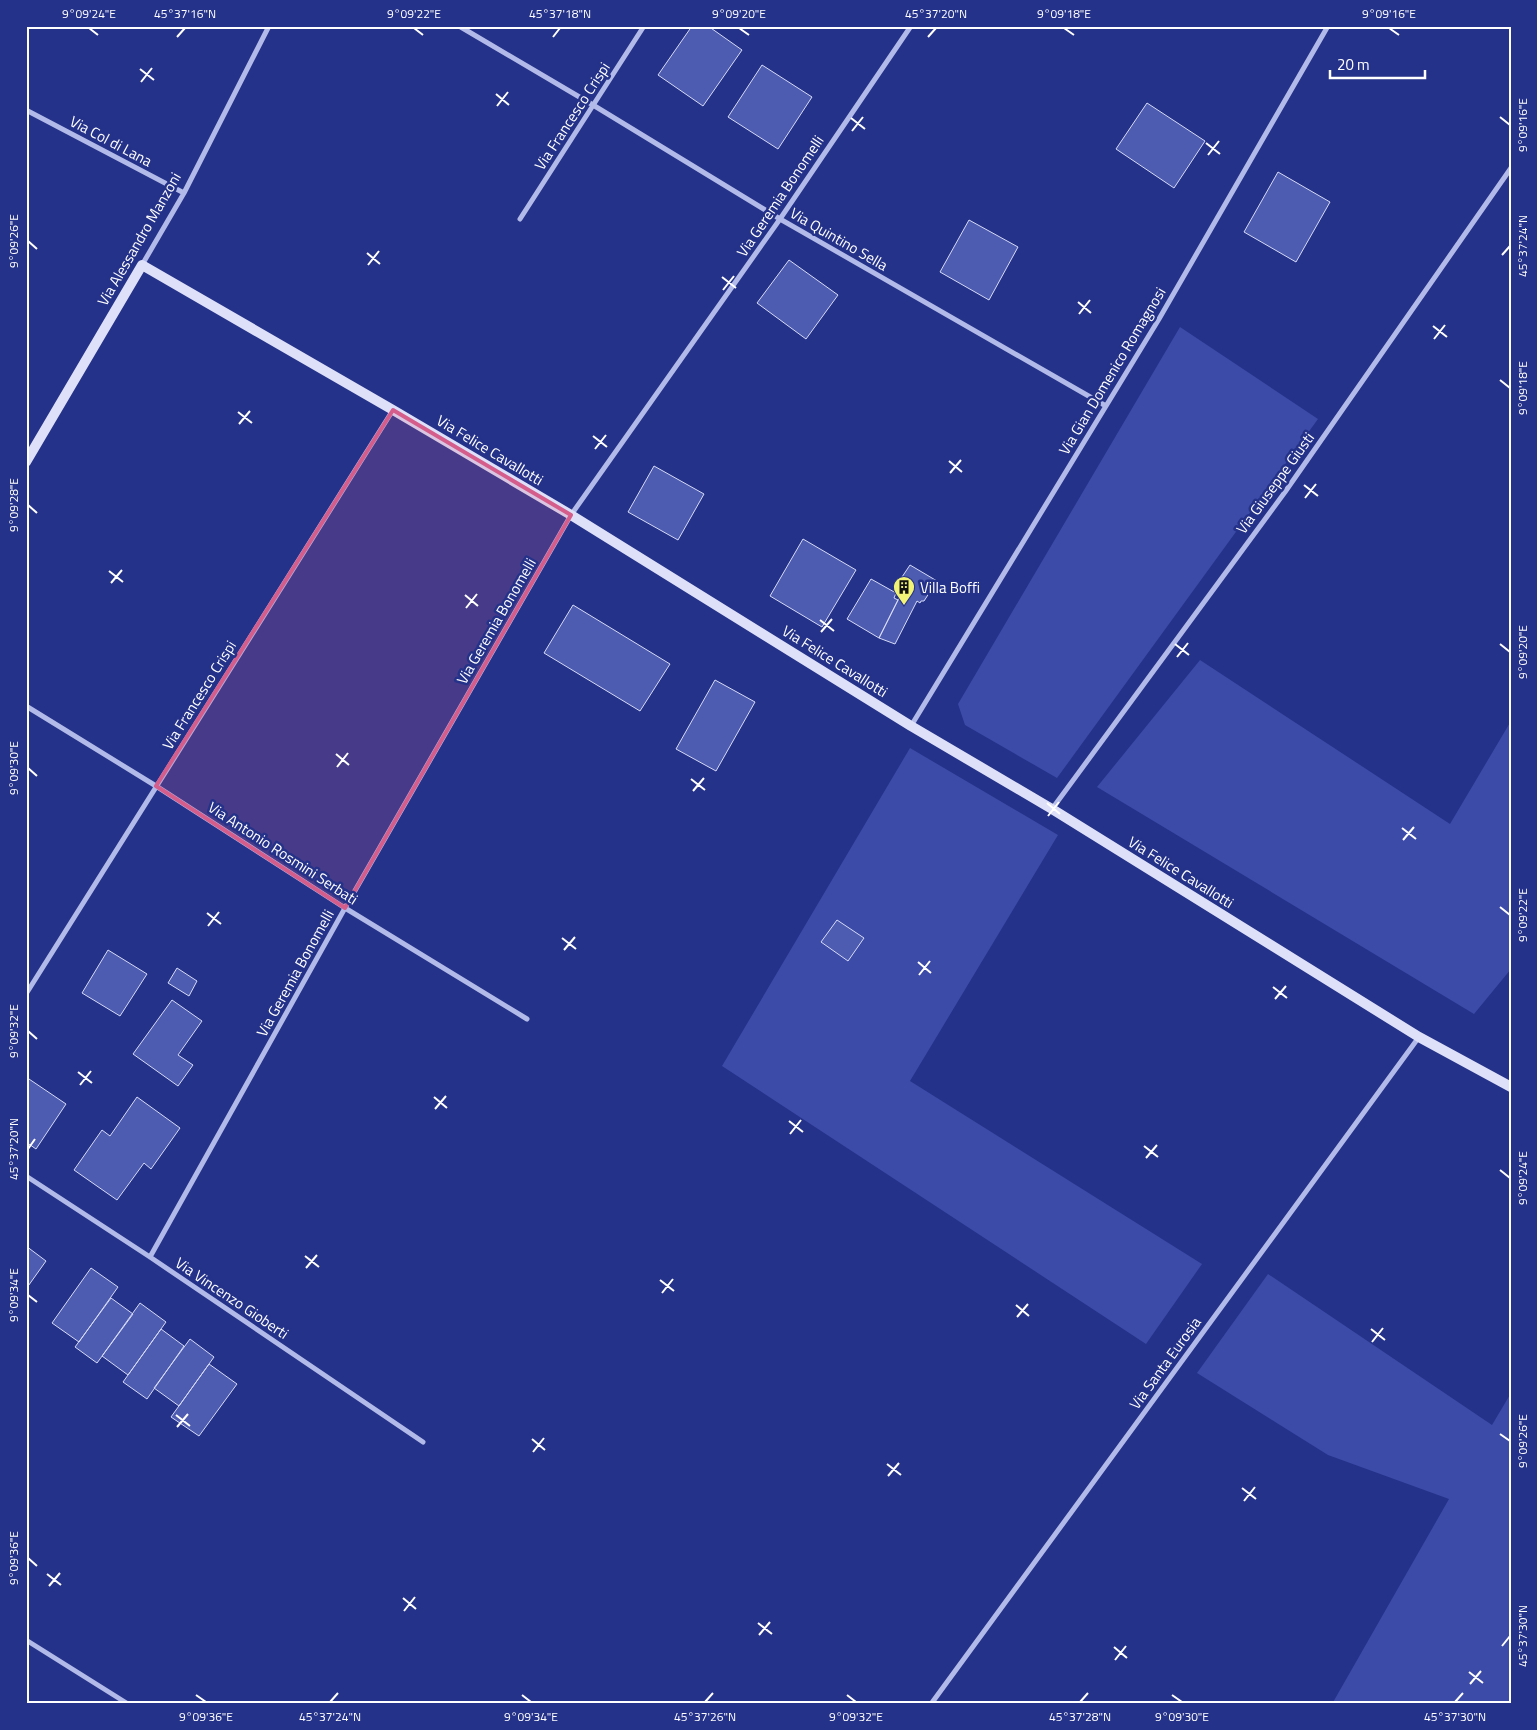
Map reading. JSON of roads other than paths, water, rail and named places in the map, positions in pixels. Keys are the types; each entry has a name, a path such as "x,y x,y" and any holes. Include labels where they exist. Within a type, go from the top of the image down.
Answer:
{"street":[{"name":"Via Alessandro Manzoni","path":"26,462 184,193 269,26"},
{"name":"Via Quintino Sella","path":"459,26 780,219 1106,406"},
{"name":"Via Francesco Crispi","path":"520,219 644,26"},
{"name":"Via Geremia Bonomelli","path":"150,1257 345,908 571,515 780,219 911,26"},
{"name":"Via Gian Domenico Romagnosi","path":"911,726 1106,406 1328,26"},
{"name":"Via Col di Lana","path":"26,110 184,193"},
{"name":"Via Giuseppe Giusti","path":"1052,809 1284,492 1511,168"},
{"name":"Via Felice Cavallotti","path":"142,265 571,515 911,726 1052,809 1419,1038 1511,1087"},
{"name":"Via Francesco Crispi","path":"26,994 393,410"},
{"name":"Via Antonio Rosmini Serbati","path":"26,706 156,786 345,908 527,1019"},
{"name":"Via Santa Eurosia","path":"931,1704 1419,1038"},
{"name":"Via Vincenzo Gioberti","path":"26,1176 150,1257 423,1442"},
{"path":"26,1640 128,1704"}],"place":[{"name":"Villa Boffi","path":"904,606"}]}
